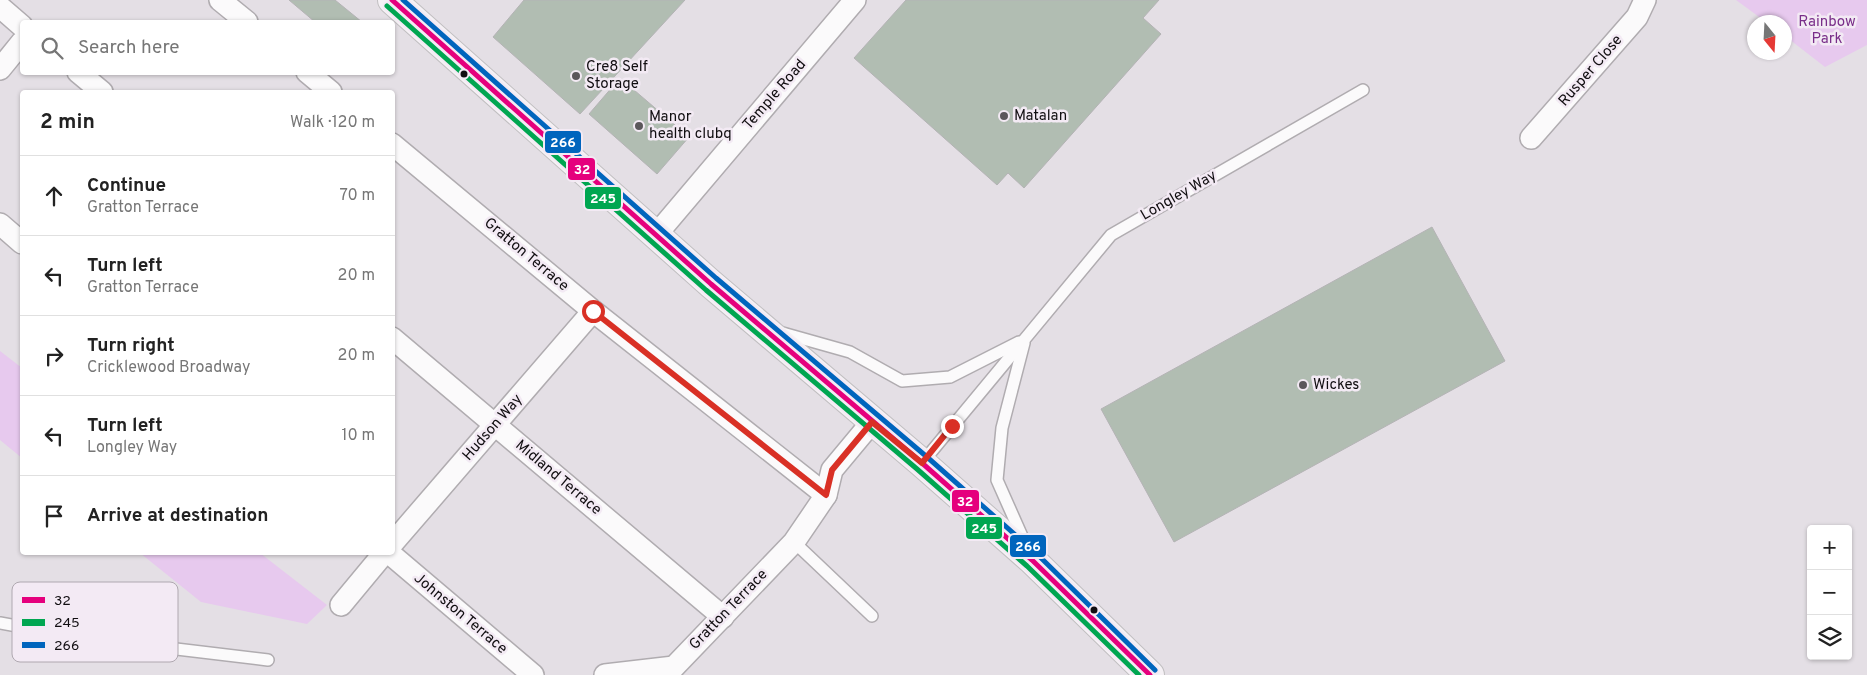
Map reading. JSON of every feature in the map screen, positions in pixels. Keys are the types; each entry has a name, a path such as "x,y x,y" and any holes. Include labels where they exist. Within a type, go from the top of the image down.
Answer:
{"main road":[{"path":"392,0 656,235 1032,560 1150,675"}],"street":[{"path":"220,0 245,20"},
{"name":"Temple Road","path":"656,235 855,0"},
{"name":"Rusper Close","path":"1532,138 1637,17 1645,0"},
{"path":"0,6 20,24"},
{"path":"0,68 20,44"},
{"path":"82,75 100,90"},
{"path":"311,75 329,90"},
{"name":"Gratton Terrace","path":"395,146 593,311 826,495"},
{"path":"0,224 20,241"},
{"name":"Hudson Way","path":"395,541 593,311"},
{"name":"Midland Terrace","path":"395,341 723,617"},
{"name":"Gratton Terrace","path":"604,675 674,668 794,542 826,495 832,470 872,422"},
{"path":"341,605 384,555"},
{"name":"Johnston Terrace","path":"391,555 532,675"}],"lane":[{"name":"Longley Way","path":"922,463 1111,235 1363,90"},
{"path":"760,326 850,352 902,381 950,377 1025,338"},
{"name":"Longley Way","path":"1025,338 1002,428 997,480 1032,560"},
{"path":"794,542 872,616"},
{"path":"178,649 268,660"}],"green space":[{"name":"Rainbow Park","path":"1736,0 1867,0 1867,45 1825,67 1792,41 1792,15 1756,15"},
{"path":"0,351 20,366 20,456 0,440"},
{"path":"142,555 263,555 327,605 307,624 201,602"}],"building":[{"path":"289,0 335,0 360,20 313,20"},
{"name":"Cre8 Self Storage","path":"524,0 685,0 580,114 493,37"},
{"name":"Matalan","path":"906,0 1159,0 1143,18 1161,34 1024,188 1008,173 997,185 854,58"},
{"name":"Manor health clubq","path":"620,78 689,137 657,174 589,114"},
{"name":"Wickes","path":"1432,227 1505,361 1174,542 1101,409"}],"transit line":[{"name":"32","path":"392,0 711,284 922,463 1032,560 1150,675"},
{"name":"266","path":"403,0 716,278 927,457 1037,554 1155,670"},
{"name":"245","path":"387,6 706,290 917,469 1027,566 1139,675"}],"place":[{"name":"Cre8 Self Storage","path":"576,76"},
{"name":"Matalan","path":"1004,116"},
{"name":"Manor health clubq","path":"639,126"},
{"name":"Wickes","path":"1303,385"}],"route":[{"path":"593,311 826,495 832,470 872,422 922,463 952,426"}]}
